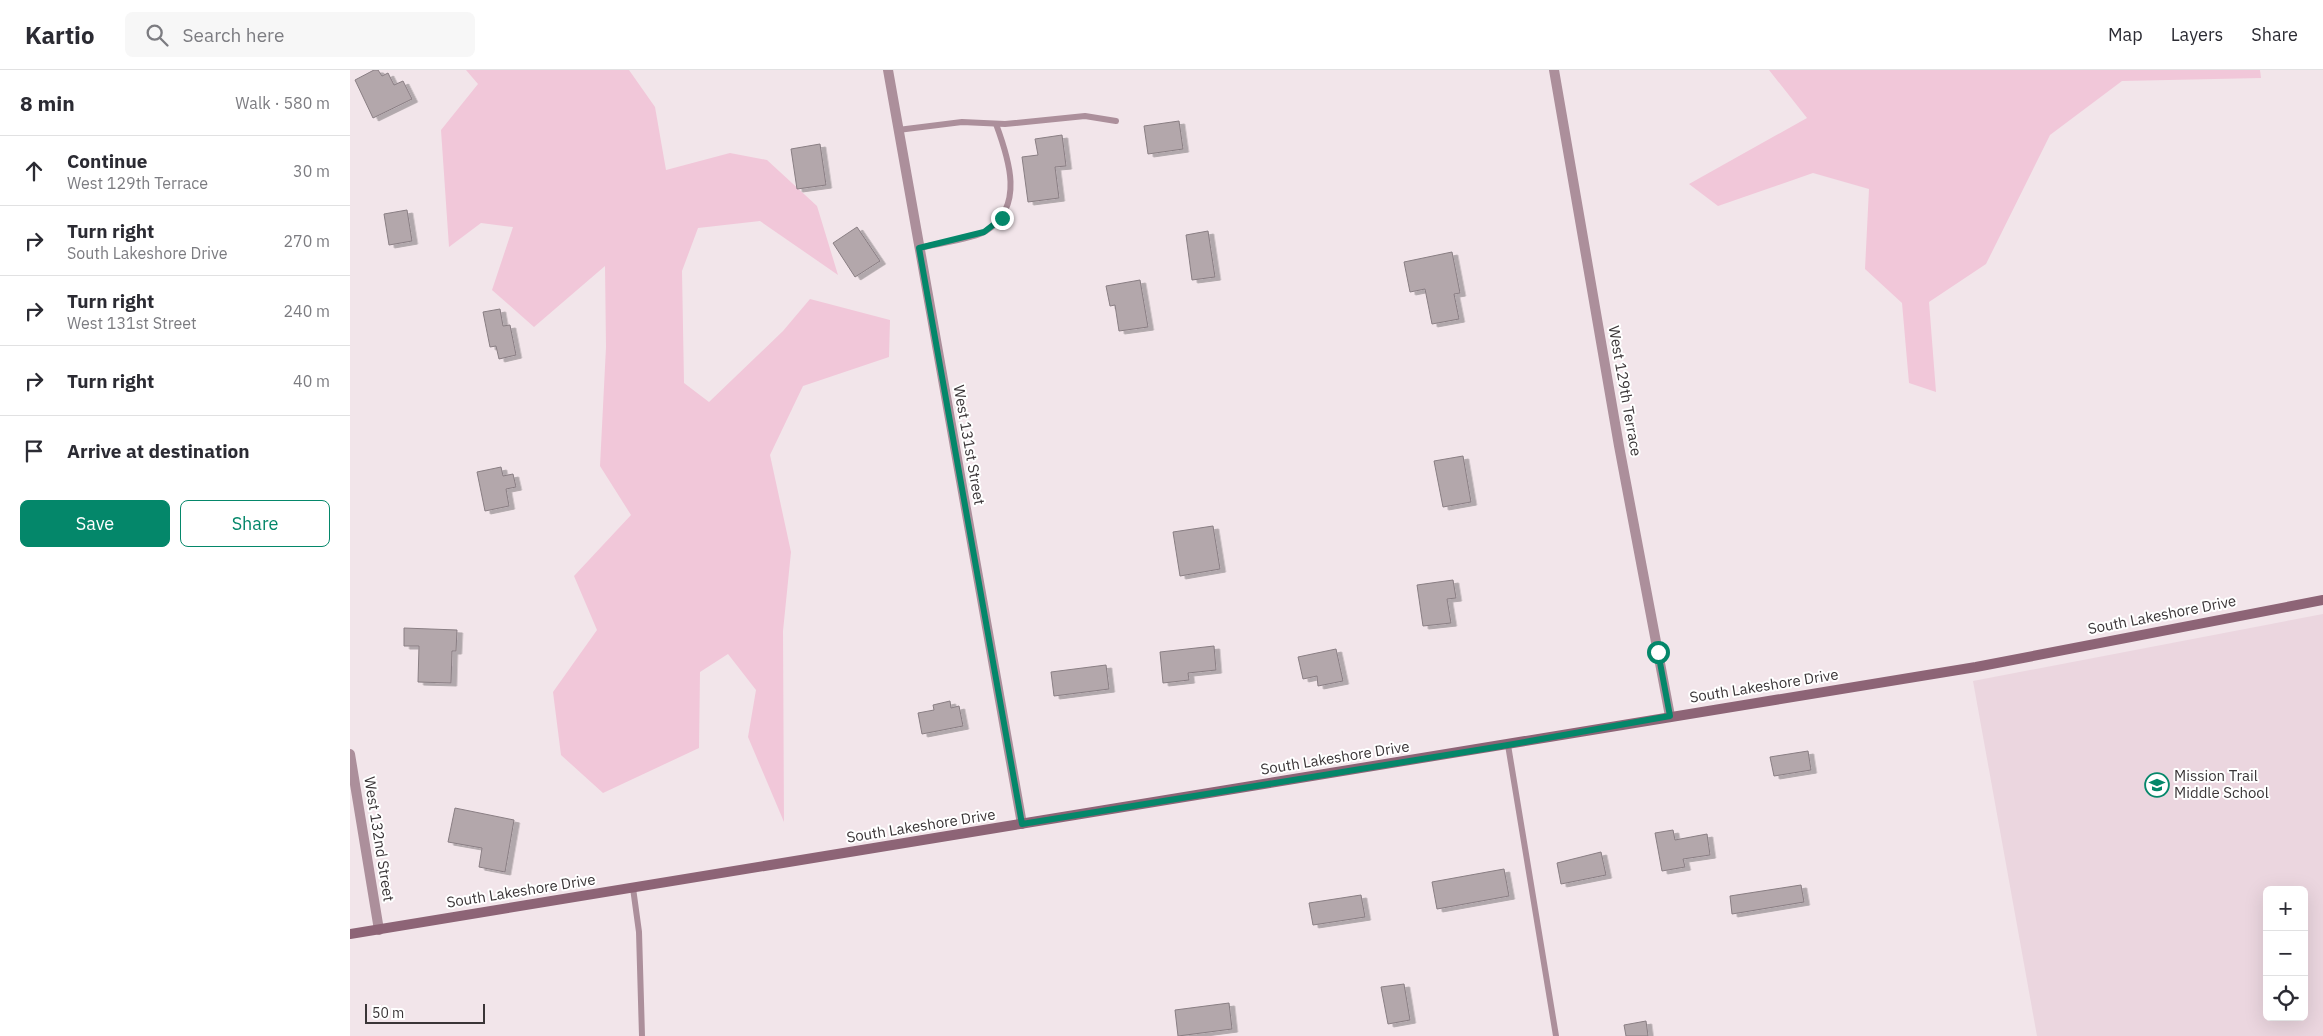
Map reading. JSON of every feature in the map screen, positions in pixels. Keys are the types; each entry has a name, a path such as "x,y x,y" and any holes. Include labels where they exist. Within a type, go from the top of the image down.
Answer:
{"street":[{"name":"West 131st Street","path":"888,70 1022,824"},
{"name":"West 129th Terrace","path":"1554,70 1619,446 1670,716"},
{"name":"South Lakeshore Drive","path":"350,934 1976,667 2323,600"},
{"name":"West 132nd Street","path":"350,754 379,930"}],"lane":[{"path":"898,130 962,122 996,124 1085,116 1116,121"},
{"path":"919,248 984,232 1002,218 1010,199 1010,175 1005,148 996,124"},
{"path":"1508,745 1556,1036"},
{"path":"633,888 639,932 642,1036"}],"shaded area":[{"path":"466,70 629,70 655,107 666,170 730,153 767,160 817,206 838,275 760,221 698,228 682,271 684,383 709,402 783,331 810,299 890,320 889,357 803,386 770,455 791,552 783,631 784,822 748,737 756,690 728,654 700,672 699,748 603,793 561,755 553,692 597,630 574,576 631,515 600,466 606,347 605,266 534,327 492,290 513,227 481,223 449,247 441,130 478,84"},
{"path":"1769,70 2260,70 2261,78 2122,81 2050,135 1986,264 1929,302 1936,392 1909,383 1902,303 1865,269 1869,189 1813,173 1718,206 1689,184 1807,118"},
{"name":"Mission Trail Middle School","path":"2323,614 2323,1036 2037,1036 1973,681"}],"building":[{"path":"374,70 378,70 382,76 388,73 394,85 403,81 412,99 373,118 355,80"},
{"path":"1179,121 1183,149 1148,154 1144,126"},
{"path":"1062,135 1066,166 1055,167 1059,198 1028,202 1022,157 1038,155 1035,139"},
{"path":"820,144 826,185 797,189 791,149"},
{"path":"407,210 412,241 389,245 384,214"},
{"path":"857,227 880,261 855,277 833,243"},
{"path":"1208,231 1215,277 1192,280 1186,235"},
{"path":"1452,252 1460,293 1454,294 1459,319 1432,324 1425,289 1410,292 1404,262"},
{"path":"1140,280 1148,327 1119,331 1115,305 1110,306 1106,286"},
{"path":"500,309 503,326 510,325 516,355 499,359 496,346 490,347 483,312"},
{"path":"1463,456 1471,502 1443,507 1434,461"},
{"path":"501,467 503,476 513,474 516,487 506,489 509,506 485,511 477,472"},
{"path":"1213,526 1220,569 1180,576 1173,532"},
{"path":"1453,580 1456,598 1447,599 1451,623 1423,626 1417,585"},
{"path":"404,628 457,630 456,651 452,651 451,683 418,682 419,646 404,646"},
{"path":"1214,646 1216,670 1188,673 1189,680 1163,683 1160,652"},
{"path":"1336,649 1343,681 1318,686 1317,676 1303,679 1298,657"},
{"path":"1106,665 1109,689 1054,696 1051,672"},
{"path":"950,701 951,708 959,706 963,726 922,734 918,713 934,710 933,705"},
{"path":"1808,751 1811,770 1774,776 1770,757"},
{"path":"455,808 514,820 505,872 479,867 482,848 448,842"},
{"path":"1673,830 1675,840 1707,834 1710,855 1683,859 1685,867 1662,871 1655,833"},
{"path":"1601,852 1606,875 1561,884 1557,863"},
{"path":"1504,869 1509,896 1437,909 1432,882"},
{"path":"1801,885 1804,902 1732,914 1730,896"},
{"path":"1361,895 1365,917 1313,925 1309,903"},
{"path":"1404,984 1410,1020 1388,1024 1381,987"},
{"path":"1229,1003 1232,1029 1178,1036 1175,1010"},
{"path":"1646,1021 1648,1036 1626,1036 1624,1025"}],"place":[{"name":"Mission Trail Middle School","path":"2157,785"}],"route":[{"path":"1002,218 984,232 919,248 1022,824 1508,745 1670,716 1658,652"}]}
